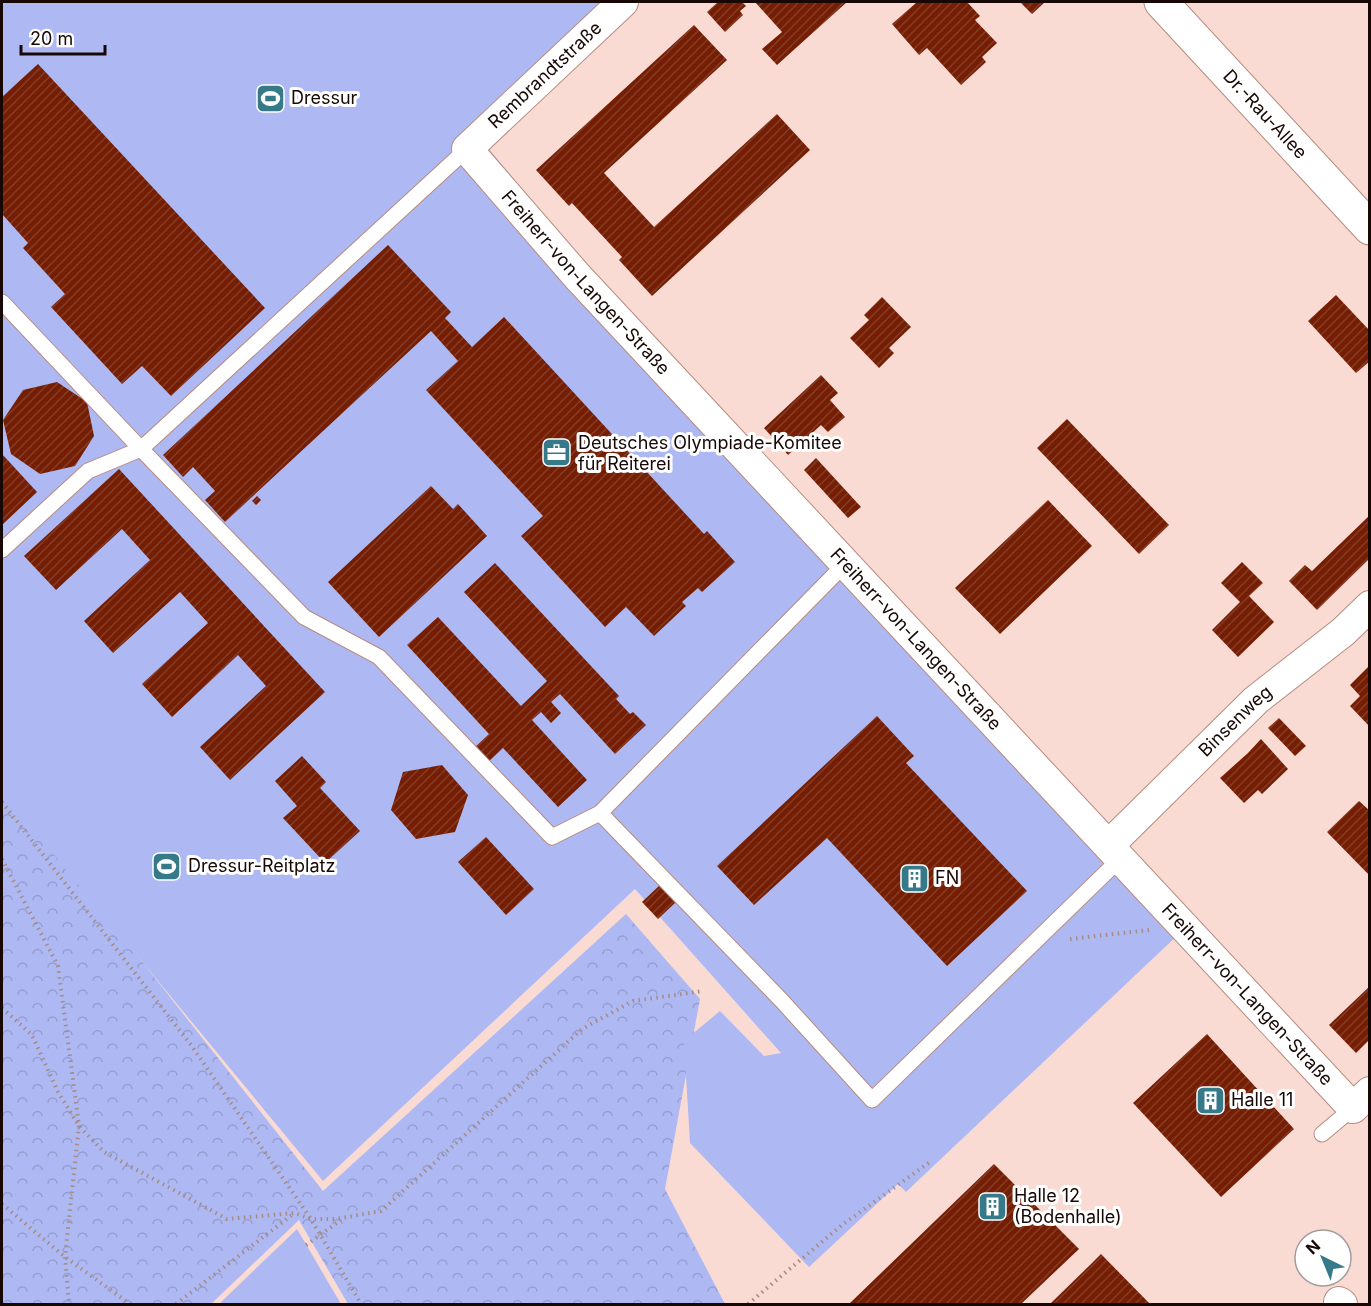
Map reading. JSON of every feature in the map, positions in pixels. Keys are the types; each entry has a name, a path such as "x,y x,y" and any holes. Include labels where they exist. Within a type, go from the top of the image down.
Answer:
{"street":[{"name":"Rembrandtstraße","path":"467,149 623,2"},
{"name":"Dr.-Rau-Allee","path":"1161,2 1370,228"},
{"name":"Freiherr-von-Langen-Straße","path":"467,149 577,276 844,565 1184,926 1361,1100"},
{"name":"Binsenweg","path":"1115,851 1256,700 1343,632 1370,606"}],"lane":[{"path":"2,550 88,471 141,449 467,149"},
{"path":"2,302 304,617 379,657 552,837 600,813 844,565"},
{"path":"600,813 782,1001 872,1100 1034,944 1115,851"},
{"path":"1322,1134 1361,1100"}],"path":[{"path":"2,802 191,1045 311,1219 361,1305"},
{"path":"2,859 58,966 79,1126 65,1257 69,1305"},
{"path":"1034,944 1184,926"},
{"path":"2,1008 32,1035 58,1092 79,1126 104,1152 227,1219 294,1213 311,1219 344,1218 381,1211 582,1029 633,1001 703,991"},
{"path":"748,1305 842,1225 930,1162"},
{"path":"2,1204 65,1257 130,1305"},
{"path":"176,1305 294,1213"},
{"path":"306,1245 344,1218"}],"green space":[{"path":"2,2 638,2 489,149 835,568 1181,932 906,1192 898,1184 809,1267 690,1143 684,1041 720,1011 764,1056 781,1053 635,889 323,1181 2,792"},
{"path":"2,784 323,1191 626,914 700,999 665,1189 725,1304 348,1304 299,1220 211,1304 2,1304"},
{"path":"297,1229 341,1304 219,1304"}],"building":[{"path":"718,2 742,2 746,6 740,11 743,15 725,32 707,12"},
{"path":"755,2 847,2 777,65 762,49 782,32"},
{"path":"917,2 967,2 980,16 975,20 997,43 982,57 986,62 961,85 927,48 919,55 892,24"},
{"path":"1020,2 1045,2 1032,14"},
{"path":"694,25 727,60 604,173 654,227 777,114 810,150 652,296 619,260 622,257 572,203 569,206 536,170"},
{"path":"38,64 265,308 171,396 142,366 122,384 51,307 65,294 23,248 28,243 2,214 2,97"},
{"path":"388,245 451,312 445,318 472,347 504,317 704,534 707,531 735,562 702,592 698,588 682,602 686,606 654,636 626,607 605,627 521,536 543,516 426,390 458,361 431,331 225,522 205,500 215,491 193,467 183,477 163,455"},
{"path":"1336,295 1370,331 1370,361 1356,373 1308,321"},
{"path":"882,297 911,327 889,348 894,353 879,368 850,338 869,320 864,315"},
{"path":"821,375 838,393 830,400 845,417 828,432 821,425 788,455 764,428"},
{"path":"57,382 87,402 94,436 75,466 40,474 11,454 3,420 23,390"},
{"path":"1067,419 1169,525 1139,554 1037,448"},
{"path":"2,454 37,492 2,525"},
{"path":"816,458 861,507 848,518 804,470"},
{"path":"119,469 325,692 230,780 200,747 266,686 238,655 172,717 142,684 208,623 180,592 113,653 84,621 150,560 122,529 56,590 24,556"},
{"path":"431,486 453,509 458,504 487,536 379,637 328,582"},
{"path":"257,496 261,500 256,505 252,501"},
{"path":"1048,500 1092,546 1000,634 955,588"},
{"path":"1370,515 1370,558 1317,610 1289,581 1305,565 1312,571"},
{"path":"1242,562 1263,583 1249,596 1274,622 1238,657 1212,630 1240,602 1221,583"},
{"path":"495,563 619,696 616,699 630,714 633,712 646,725 615,754 560,694 551,702 561,713 551,723 541,712 532,720 587,780 558,807 503,748 484,766 471,751 489,734 407,645 438,617 521,706 547,681 464,592"},
{"path":"1370,665 1370,727 1350,706 1360,696 1350,685"},
{"path":"877,716 914,756 906,763 1027,891 947,966 827,838 754,905 717,866"},
{"path":"1279,718 1306,746 1295,756 1268,728"},
{"path":"1261,739 1288,769 1262,794 1258,790 1244,803 1220,778"},
{"path":"302,756 326,782 320,788 360,831 325,863 283,818 297,806 275,781"},
{"path":"442,765 468,795 455,832 416,839 391,810 403,772"},
{"path":"1359,801 1370,811 1370,876 1327,832"},
{"path":"486,837 534,889 506,915 458,862"},
{"path":"660,885 676,902 658,919 642,902"},
{"path":"1370,986 1370,1039 1356,1053 1329,1025"},
{"name":"Halle 11","path":"1207,1034 1294,1129 1221,1197 1133,1103"},
{"name":"Halle 12 (Bodenhalle)","path":"994,1164 1079,1249 1021,1304 849,1304"},
{"path":"1101,1254 1150,1304 1050,1304 1090,1265"}],"place":[{"name":"Dressur","path":"270,98"},
{"name":"Deutsches Olympiade-Komitee für Reiterei","path":"557,453"},
{"name":"Dressur-Reitplatz","path":"167,866"},
{"name":"FN","path":"914,878"},
{"name":"Halle 11","path":"1210,1100"},
{"name":"Halle 12 (Bodenhalle)","path":"993,1206"}]}
